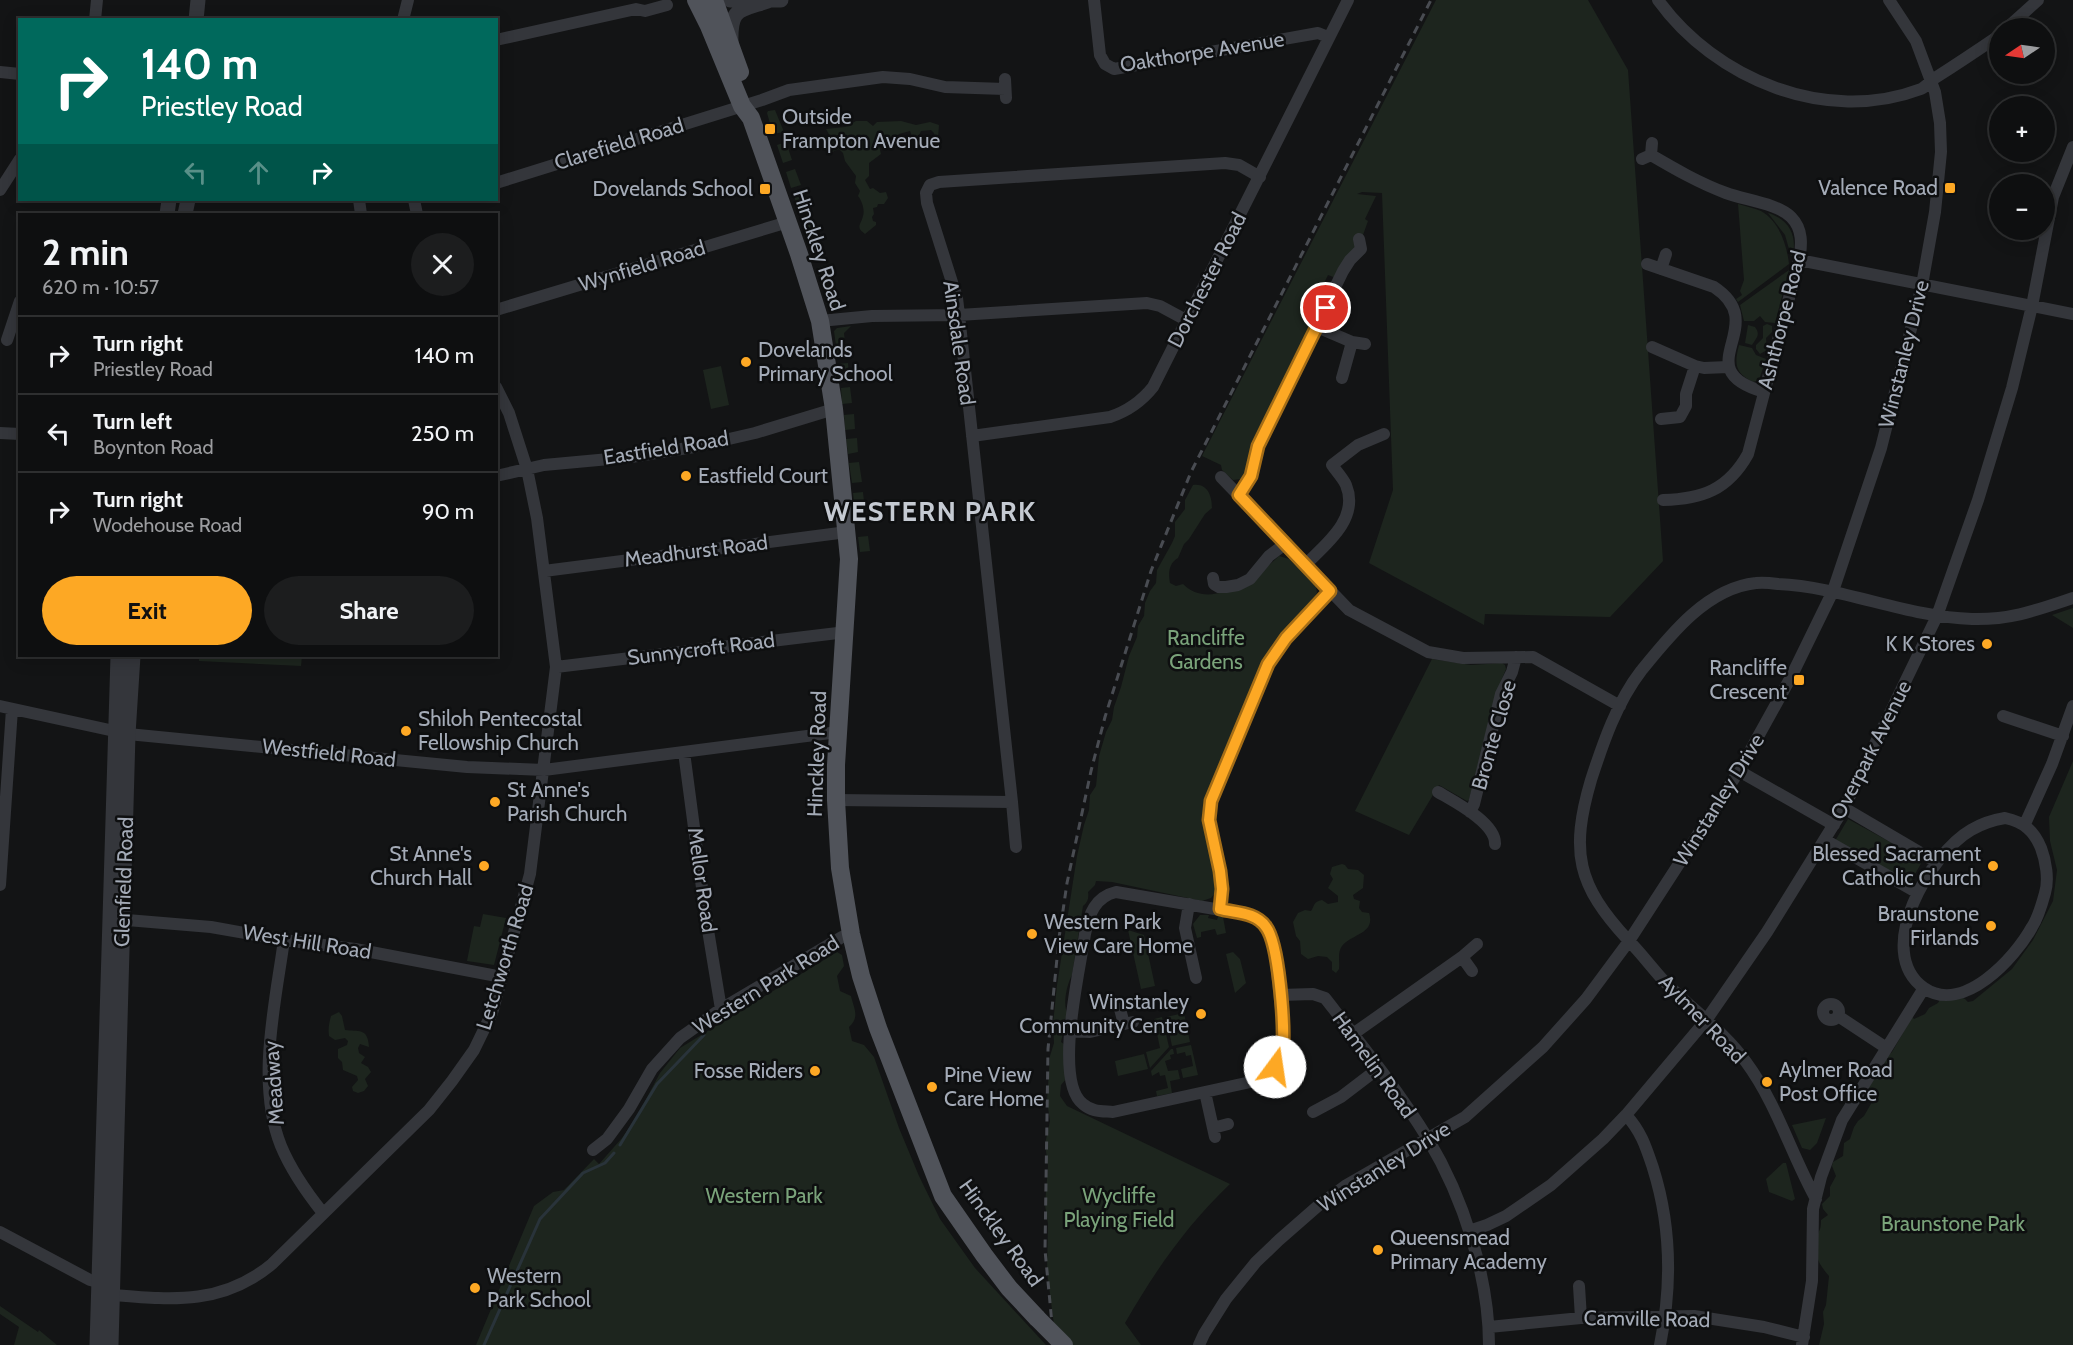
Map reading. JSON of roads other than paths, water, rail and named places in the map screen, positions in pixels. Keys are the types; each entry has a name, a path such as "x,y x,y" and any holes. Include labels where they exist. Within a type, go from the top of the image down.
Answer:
{"main road":[{"name":"Hinckley Road","path":"696,0 748,109"},
{"name":"Hinckley Road","path":"714,0 731,46 748,109 820,321 834,409 849,559 836,801 840,868 861,976 878,1028 943,1196 1009,1288 1064,1345"}],"street":[{"path":"95,18 97,0"},
{"path":"196,18 198,0"},
{"path":"404,18 408,0"},
{"path":"730,0 781,0"},
{"name":"Oakthorpe Avenue","path":"1094,0 1100,55 1105,64 1114,69 1318,33 1328,37"},
{"name":"Dorchester Road","path":"972,436 1095,420 1126,412 1143,399 1153,387 1348,0"},
{"path":"1658,0 1690,38 1731,66 1772,87 1804,97 1839,102 1879,99 1924,88 1932,80 1989,43"},
{"name":"Winstanley Drive","path":"1199,1345 1226,1299 1256,1262 1279,1240 1345,1186 1465,1117 1543,1047 1586,999 1629,941 1739,771 1791,677 1833,591 1881,448 1922,285 1935,212 1941,152 1938,104 1932,80 1916,41 1888,0"},
{"path":"2018,18 2038,0"},
{"path":"731,46 731,27 735,14 740,10 768,1"},
{"path":"498,40 639,5 645,10 667,5"},
{"path":"0,72 18,74"},
{"name":"Clarefield Road","path":"498,182 748,109 789,90 883,77 910,79 945,87 1005,88"},
{"name":"Overpark Avenue","path":"1469,1231 1506,1216 1551,1185 1603,1139 1626,1115 1707,1019 1767,932 1844,808 1937,616 1978,500 2012,388 2032,306 2053,197 2073,147"},
{"name":"Ashthorpe Road","path":"1648,152 1697,181 1726,193 1784,211 1793,218 1802,241 1800,260 1751,446 1738,470 1712,491 1677,505 1663,500"},
{"name":"Ainsdale Road","path":"1016,847 957,298 927,203 927,189 933,183 1225,163 1239,165 1260,177"},
{"path":"0,190 18,164"},
{"name":"Wynfield Road","path":"498,309 788,222"},
{"path":"1239,495 1251,476 1258,446 1343,271 1364,247"},
{"path":"1661,269 1666,254"},
{"path":"1800,260 2073,314"},
{"path":"1647,264 1714,287 1731,302 1737,325 1728,354 1728,367 1739,382 1764,392"},
{"path":"820,321 872,316 959,315 1152,303 1186,320"},
{"path":"7,340 18,307"},
{"path":"1317,327 1352,342 1365,344"},
{"path":"1342,378 1352,342"},
{"path":"1652,347 1695,366 1728,367"},
{"path":"1661,419 1680,417 1684,413 1686,394 1695,366"},
{"name":"Letchworth Road","path":"113,1295 190,1298 214,1295 238,1287 255,1278 429,1110 474,1050 484,1032 492,1013 530,874 556,667 537,518 527,469 509,413 498,391"},
{"name":"Eastfield Road","path":"498,476 544,465 652,454 694,447 755,433 834,409"},
{"path":"0,433 18,434"},
{"path":"1305,565 1334,537 1342,525 1347,510 1346,485 1328,462 1377,434"},
{"path":"1221,477 1349,610 1428,652 1463,658 1533,657 1620,706"},
{"name":"Meadhurst Road","path":"544,571 847,532"},
{"path":"1211,584 1226,587 1251,579 1269,556 1285,544"},
{"path":"1629,941 1613,924 1592,893 1584,874 1580,856 1580,838 1586,802 1593,775 1620,706 1633,682 1676,629 1718,596 1757,582 1799,584 1937,616 1969,619 2026,614 2073,598"},
{"path":"1220,909 1222,889 1209,820 1211,801 1268,664 1286,638 1330,591"},
{"name":"Sunnycroft Road","path":"556,667 846,632"},
{"name":"Glenfield Road","path":"111,1345 112,1108 122,733 118,657"},
{"name":"Glenfield Road","path":"122,733 133,657"},
{"name":"Bronte Close","path":"1470,812 1474,804 1501,694 1512,672 1516,657"},
{"path":"2025,824 2052,764 2073,706"},
{"path":"0,885 6,708"},
{"name":"Westfield Road","path":"6,708 122,733 467,766 544,770 838,732"},
{"path":"2003,716 2063,736"},
{"name":"Mellor Road","path":"684,752 706,918 721,1009"},
{"path":"1739,771 1834,825"},
{"name":"Bronte Close","path":"1438,792 1482,822 1495,838 1495,844"},
{"path":"836,801 1012,801"},
{"path":"1844,808 1936,862"},
{"path":"2005,818 2025,824 2037,838 2045,858 2046,891 2033,926 2011,957 1988,978 1966,991 1950,994 1938,994 1924,988 1907,966 1903,950 1904,928 1918,893 1936,862 1970,830 2005,818"},
{"path":"1825,840 1918,893"},
{"path":"1124,892 1189,903 1251,916 1266,925 1274,944 1280,995 1282,1047 1280,1059 1275,1067 1261,1079 1113,1112 1095,1111 1082,1104 1073,1090 1068,1070 1070,1031 1088,922 1095,905 1100,898 1108,894 1124,892"},
{"path":"1189,903 1185,928 1196,978"},
{"name":"West Hill Road","path":"117,919 211,927 284,940 355,949 502,977"},
{"name":"Western Park Road","path":"593,1150 608,1139 652,1069 680,1038 721,1009 842,937 851,934"},
{"name":"Meadway","path":"284,940 269,1060 274,1122 281,1147 324,1213"},
{"name":"Aylmer Road","path":"1629,941 1665,982 1707,1019 1740,1054 1767,1094 1800,1169 1816,1199"},
{"path":"1353,1034 1477,944"},
{"path":"1462,957 1472,971"},
{"path":"1803,1341 1812,1281 1813,1209 1821,1177 1842,1120 1885,1047 1924,988"},
{"name":"Hamelin Road","path":"1280,995 1313,993 1325,998 1379,1068 1428,1140 1452,1186 1469,1231 1481,1279 1489,1327 1489,1345"},
{"path":"1070,1031 1090,1032 1129,1023 1120,1009"},
{"path":"1838,1016 1885,1047"},
{"path":"1313,1112 1341,1097 1379,1068"},
{"path":"1205,1092 1214,1132 1228,1124"},
{"name":"Glenfield Road","path":"97,1345 98,1282 112,1108"},
{"path":"1626,1115 1638,1128 1658,1184 1668,1245 1668,1281 1660,1345"},
{"path":"0,1232 90,1280 98,1282 113,1295"},
{"path":"1578,1286 1581,1318"},
{"name":"Camville Road","path":"1489,1327 1581,1318 1694,1316 1764,1327 1803,1341"}],"waterway":[{"path":"620,1145 657,1084 704,1035"},
{"path":"484,1345 540,1219 583,1173 605,1163 614,1153"}],"railway":[{"path":"1054,1345 1045,1250 1048,1049 1067,883 1105,717 1151,571 1191,472 1431,0"}],"place":[{"name":"Outside Frampton Avenue","path":"770,129"},
{"name":"Valence Road","path":"1950,188"},
{"name":"Dovelands School","path":"765,189"},
{"name":"Dovelands Primary School","path":"746,362"},
{"name":"Eastfield Court","path":"686,476"},
{"name":"K K Stores","path":"1987,644"},
{"name":"Rancliffe Crescent","path":"1799,680"},
{"name":"Shiloh Pentecostal Fellowship Church","path":"406,731"},
{"name":"St Anne's Parish Church","path":"495,802"},
{"name":"St Anne's Church Hall","path":"484,866"},
{"name":"Blessed Sacrament Catholic Church","path":"1993,866"},
{"name":"Braunstone Firlands","path":"1991,926"},
{"name":"Western Park View Care Home","path":"1032,934"},
{"name":"Winstanley Community Centre","path":"1201,1014"},
{"name":"Fosse Riders","path":"815,1071"},
{"name":"Aylmer Road Post Office","path":"1767,1082"},
{"name":"Pine View Care Home","path":"932,1087"},
{"name":"Queensmead Primary Academy","path":"1378,1250"},
{"name":"Western Park School","path":"475,1288"}],"district":[{"name":"WESTERN PARK","path":"930,512"}],"park label":[{"name":"Rancliffe Gardens","path":"1206,650"},
{"name":"Western Park","path":"764,1196"},
{"name":"Wycliffe Playing Field","path":"1119,1208"},
{"name":"Braunstone Park","path":"1953,1224"}]}
